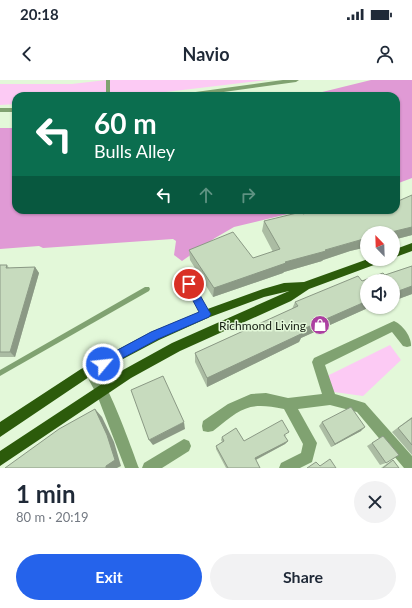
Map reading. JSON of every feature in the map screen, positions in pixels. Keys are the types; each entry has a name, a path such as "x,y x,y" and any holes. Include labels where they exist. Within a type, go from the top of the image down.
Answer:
{"main road":[{"path":"400,251 412,247"},
{"path":"0,459 127,374 176,347 287,298 305,286 360,266"},
{"path":"0,430 90,371 154,336 206,314 277,289 284,287 305,286"}],"street":[{"path":"210,92 296,80"},
{"path":"0,110 12,110"},
{"path":"330,399 318,362 394,326 407,342"},
{"path":"90,371 102,390 132,468"},
{"path":"208,426 232,408 251,400 266,399 288,404 330,399 361,407 412,467"},
{"path":"286,468 307,457 310,443 288,404"},
{"path":"149,468 184,446"}],"lane":[{"path":"108,80 108,92"},
{"path":"189,284 206,314"},
{"path":"0,373 147,289"}],"shaded area":[{"path":"106,80 267,80 166,92 12,92 12,104 0,105 0,84 72,84"},
{"path":"371,80 412,80 412,178 400,182 400,92 322,92"},
{"path":"0,128 12,128 12,214 288,214 234,227 182,261 174,255 176,241 173,239 43,248 39,246 0,249"},
{"path":"390,345 401,360 363,396 334,392 327,376"}],"building":[{"path":"412,195 412,227 400,230 400,226 360,226 360,240 285,262 286,263 214,288 189,250 233,232 253,258 280,249 264,221 293,214 400,214 400,200"},
{"path":"0,265 7,265 6,268 35,267 10,352 0,352"},
{"path":"412,266 412,286 400,290 400,274 388,274"},
{"path":"358,276 360,278 360,304 301,330 303,333 207,378 195,353 298,306 295,302"},
{"path":"163,376 184,422 149,440 131,390"},
{"path":"351,407 365,427 335,444 322,422"},
{"path":"95,409 107,435 115,460 106,466 106,468 5,468 59,429"},
{"path":"412,418 412,445 398,428"},
{"path":"282,420 289,432 284,435 288,441 255,458 260,468 228,468 216,446 224,441 222,437 236,428 244,441"},
{"path":"383,436 399,455 386,463 372,443"},
{"path":"330,459 336,468 307,468 316,462 320,466"},
{"path":"393,460 399,468 383,468"}],"place":[{"name":"Richmond Living","path":"320,325"}],"route":[{"path":"103,364 154,336 206,314 189,284"}]}
